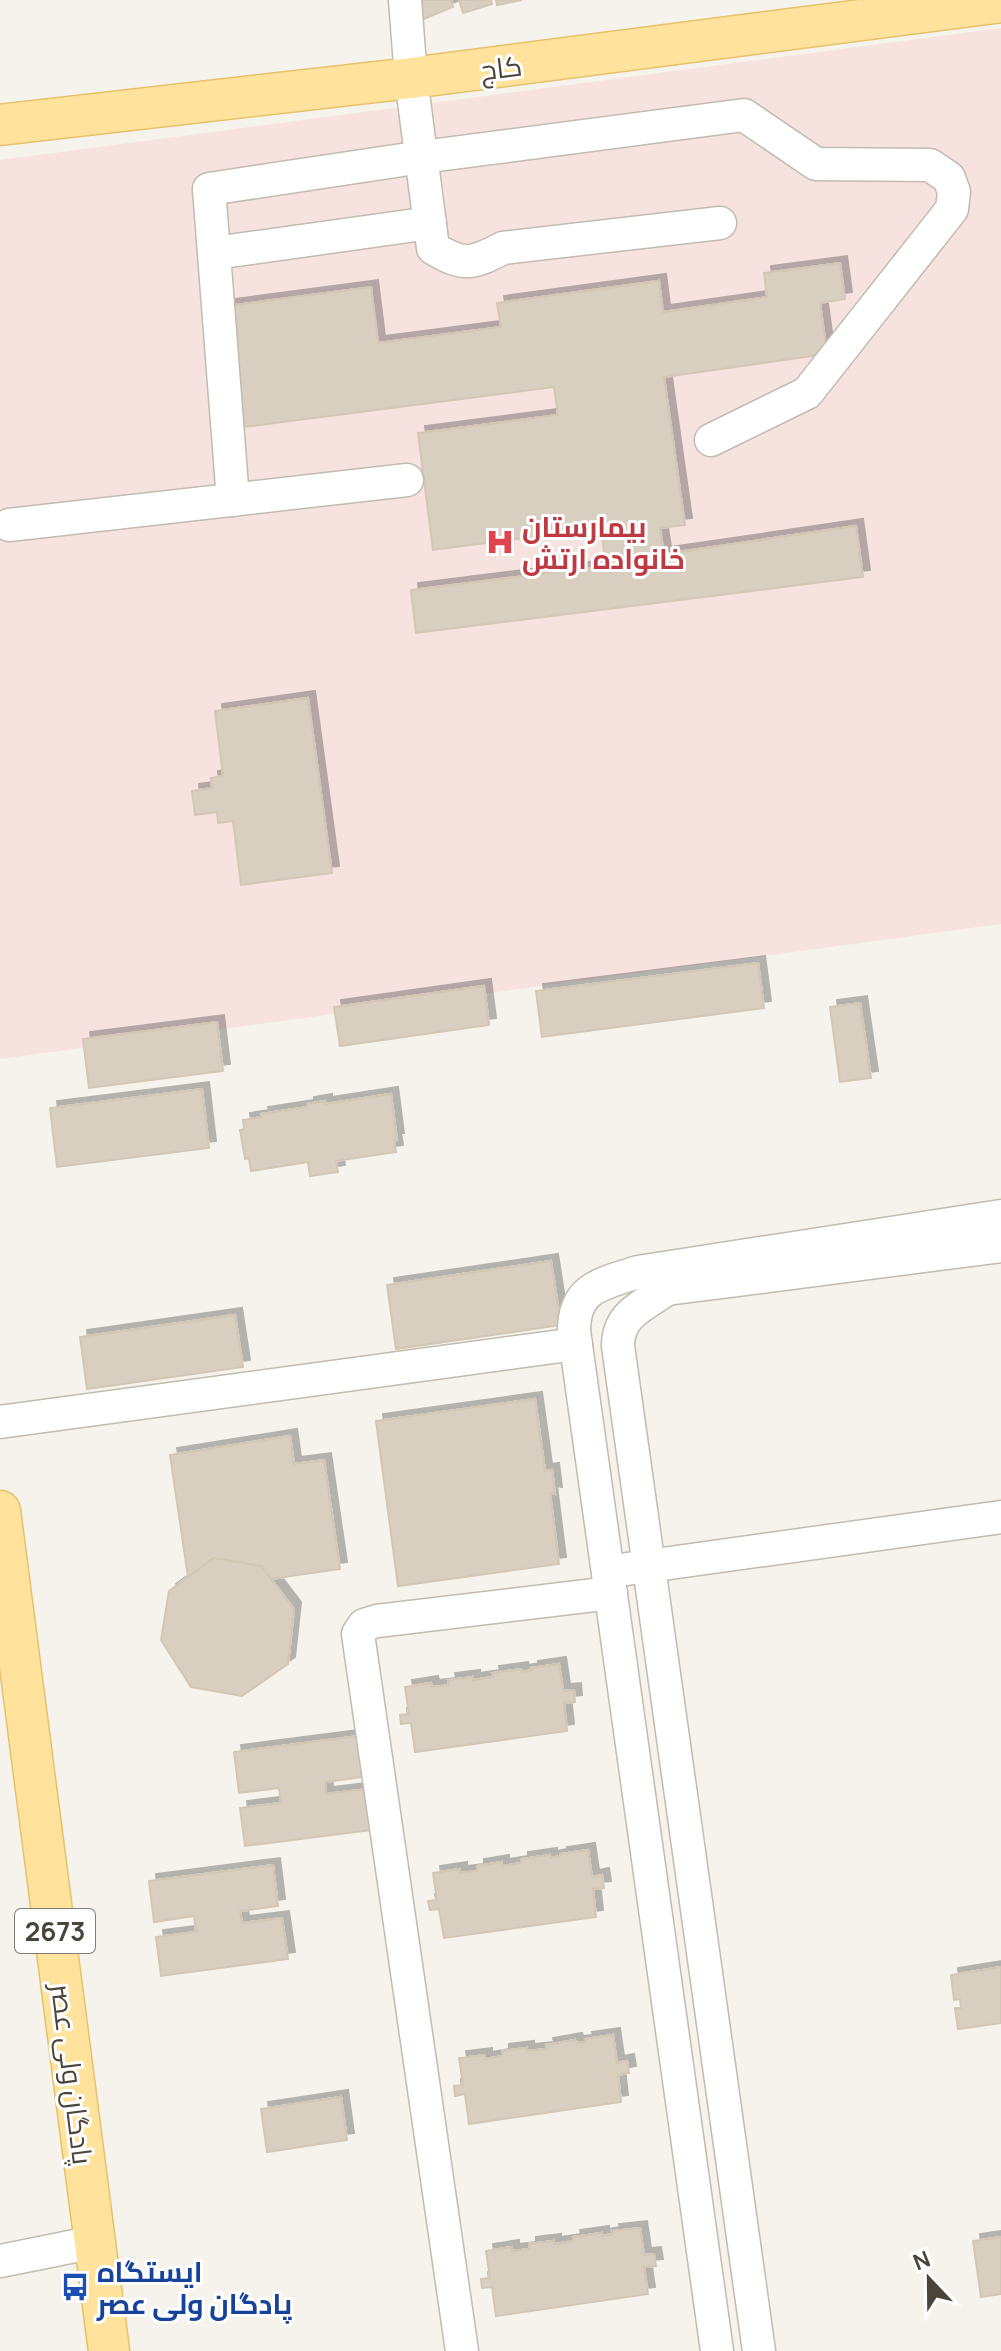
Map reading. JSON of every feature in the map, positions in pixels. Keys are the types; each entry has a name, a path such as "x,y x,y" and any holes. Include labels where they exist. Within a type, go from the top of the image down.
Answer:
{"main road":[{"name":"کاج","path":"0,125 411,78 1001,2"},
{"name":"پادگان ولی عصر","path":"0,1511 4,1566 95,2242 105,2350"}],"street":[{"path":"405,0 411,78 433,248 455,261 479,260 503,248 720,223"},
{"path":"233,500 209,189 422,157 744,115 816,164 930,165 949,178 954,192 952,209 807,393 711,440"},
{"path":"215,253 430,223"},
{"path":"9,525 407,480"},
{"path":"717,2351 574,1313 587,1292 638,1272 1001,1216"},
{"path":"759,2351 618,1333 628,1316 667,1289 1001,1246"},
{"path":"0,1422 576,1344"},
{"path":"462,2351 358,1634 364,1625 377,1621 609,1583 648,1566 1001,1517"},
{"path":"684,2117 725,2113"},
{"path":"0,2261 95,2242"}],"shaded area":[{"name":"بیمارستان خانواده ارتش","path":"1001,28 1001,924 0,1059 0,160"}],"building":[{"path":"419,0 451,0 453,7 424,19"},
{"path":"459,0 491,0 492,4 463,13"},
{"path":"496,0 522,0 497,5"},
{"path":"840,263 845,299 820,303 827,354 664,377 685,525 660,528 664,554 856,526 863,577 416,633 411,590 606,566 601,528 433,550 418,433 558,415 554,387 244,427 228,306 371,287 378,343 501,327 497,303 659,281 663,312 767,297 764,273"},
{"path":"308,698 332,873 241,885 233,821 218,823 217,812 195,815 192,791 212,788 211,778 223,776 215,711"},
{"path":"758,963 764,1008 542,1037 536,991"},
{"path":"484,986 489,1025 340,1046 334,1007"},
{"path":"860,1003 871,1078 840,1082 830,1007"},
{"path":"217,1022 223,1071 89,1088 83,1039"},
{"path":"202,1089 209,1148 57,1167 50,1108"},
{"path":"391,1094 396,1152 336,1161 338,1172 310,1176 308,1162 251,1171 249,1158 245,1159 240,1130 244,1129 243,1120 307,1107 307,1104"},
{"path":"551,1261 561,1325 396,1349 387,1285"},
{"path":"235,1315 243,1367 87,1389 80,1337"},
{"path":"535,1399 545,1471 552,1470 555,1494 550,1493 559,1564 398,1586 376,1421"},
{"path":"290,1436 294,1464 324,1460 340,1569 271,1579 261,1566 214,1558 188,1577 170,1455"},
{"path":"214,1558 261,1566 294,1609 288,1664 242,1696 191,1687 161,1640 169,1591"},
{"path":"559,1664 563,1691 574,1690 575,1702 564,1703 567,1731 415,1752 411,1723 401,1724 400,1715 409,1714 405,1687 431,1683 432,1687 449,1685 448,1680 473,1677 473,1680 493,1677 492,1673 521,1669 522,1672"},
{"path":"358,1736 363,1777 325,1782 326,1794 367,1789 372,1830 245,1846 240,1808 281,1803 279,1788 239,1793 234,1752"},
{"path":"588,1850 592,1877 602,1875 604,1888 593,1889 596,1917 444,1938 439,1909 430,1910 428,1901 437,1900 433,1873 460,1869 460,1873 477,1871 477,1866 502,1862 502,1866 521,1863 521,1859 550,1855 550,1858"},
{"path":"273,1865 278,1906 240,1911 242,1923 282,1918 288,1959 161,1976 156,1937 196,1932 194,1916 154,1922 149,1881"},
{"path":"1001,1967 1001,2023 958,2029 955,2008 961,2008 960,1999 954,2000 951,1975"},
{"path":"613,2035 617,2063 627,2061 629,2073 618,2075 621,2102 469,2124 465,2094 455,2096 454,2086 463,2085 459,2058 485,2055 485,2059 502,2056 502,2051 547,2049 546,2045 575,2040 576,2043 586,2042 585,2039"},
{"path":"341,2097 347,2140 267,2152 261,2109"},
{"path":"640,2228 644,2255 654,2254 656,2266 644,2267 648,2294 496,2316 492,2287 482,2288 481,2279 490,2278 486,2251 512,2247 512,2251 529,2249 529,2244 554,2241 554,2244 574,2241 573,2237 602,2233 602,2236 613,2234 612,2231"},
{"path":"1001,2237 1001,2294 981,2297 973,2241"}],"place":[{"name":"بیمارستان خانواده ارتش","path":"500,542"},
{"name":"ایستگاه پادگان ولی عصر","path":"75,2287"}]}
